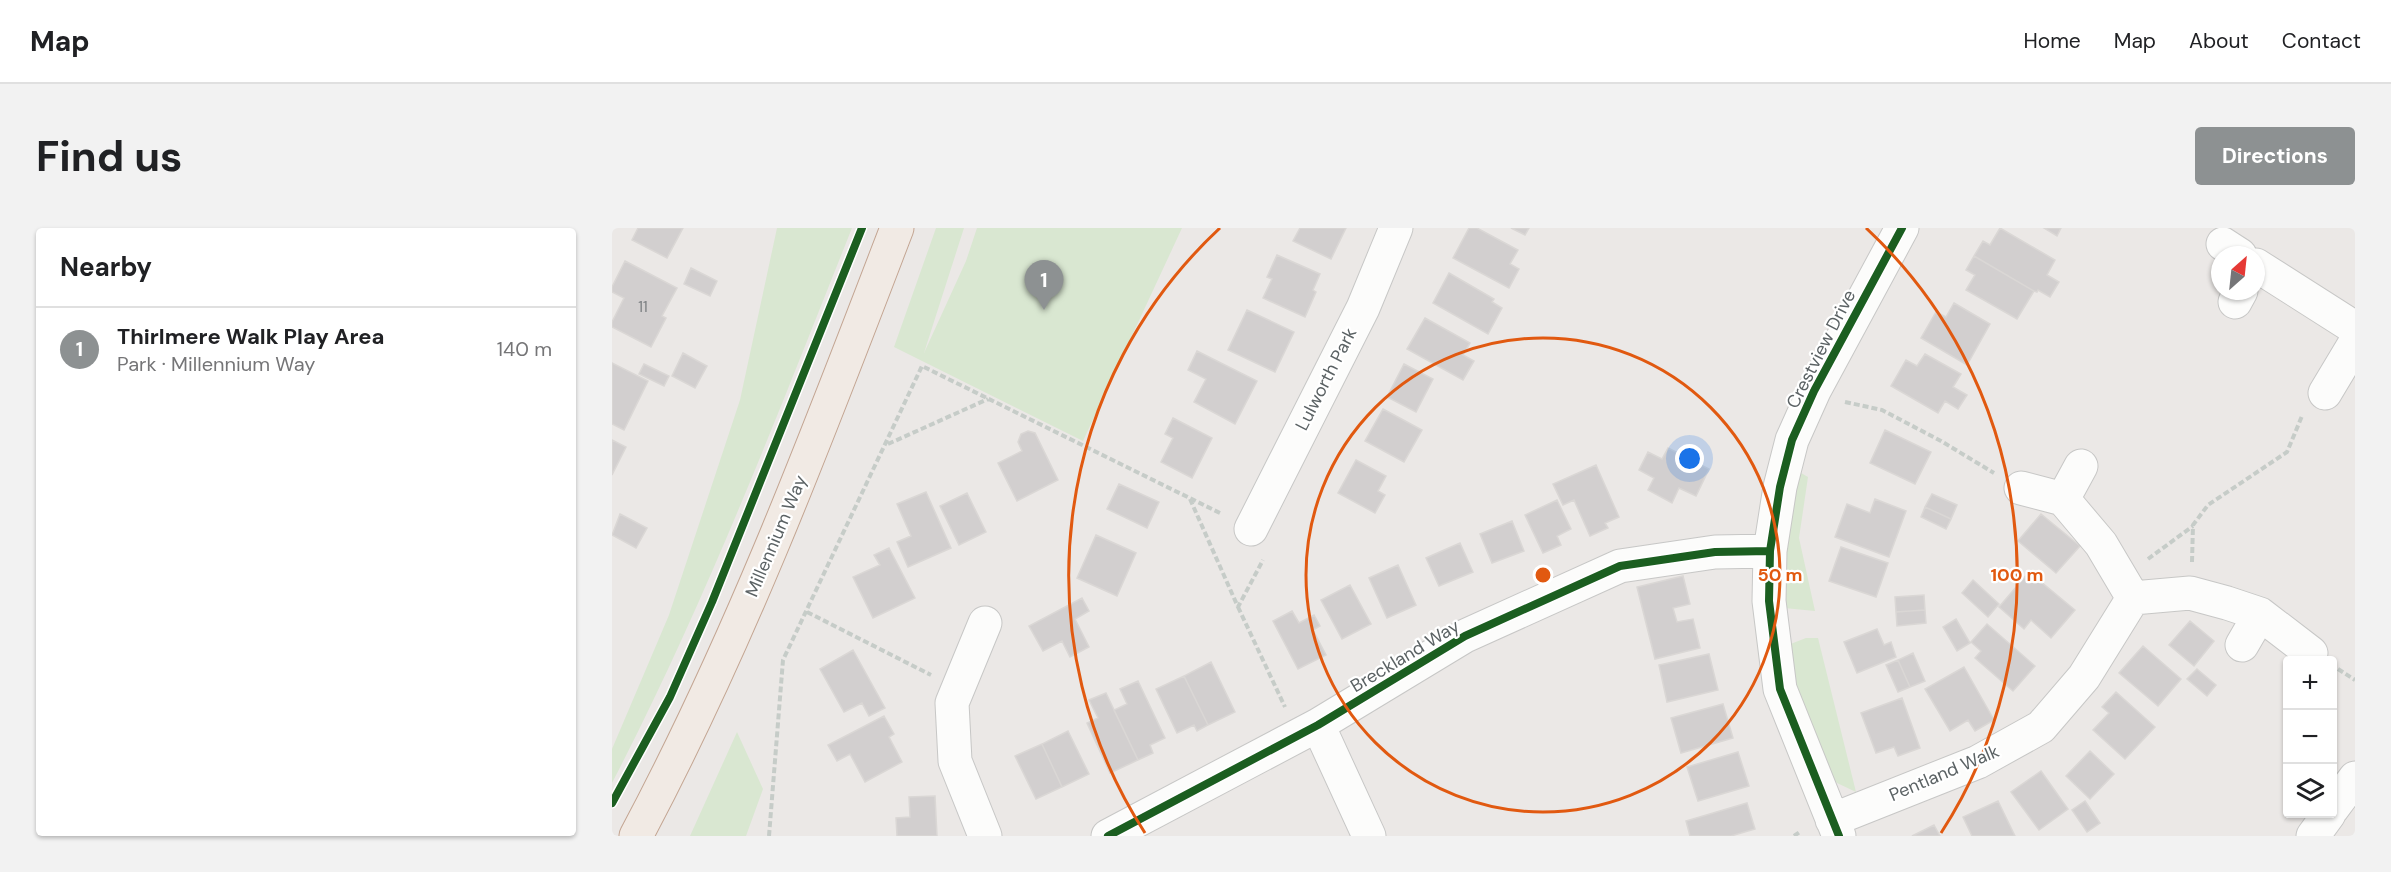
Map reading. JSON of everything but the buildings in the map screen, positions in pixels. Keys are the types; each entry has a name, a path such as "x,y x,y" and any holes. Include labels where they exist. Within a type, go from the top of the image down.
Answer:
{"highway":[{"name":"Millennium Way","path":"636,836 682,749 800,482 897,228"}],"street":[{"name":"Lulworth Park","path":"1251,529 1363,308 1396,228"},
{"name":"Crestview Drive","path":"1825,828 1780,689 1769,601 1770,551 1780,487 1792,440 1814,391 1902,228"},
{"path":"2265,271 2355,328"},
{"path":"2325,393 2355,343"},
{"path":"2063,499 2080,466"},
{"path":"2021,488 2063,499 2101,544 2128,588 2190,593 2260,614 2318,656"},
{"name":"Breckland Way","path":"1108,836 1308,730 1465,636 1620,566 1715,552 1770,551"},
{"name":"Pentland Walk","path":"1825,828 1978,762 2041,727 2084,677 2128,588"},
{"path":"2242,645 2260,614"},
{"path":"985,836 955,761 952,703 986,622"},
{"path":"1308,730 1369,836"},
{"path":"2337,802 2355,778"},
{"path":"2313,836 2326,818"}],"path":[{"path":"769,836 783,660 922,366 1251,529"},
{"path":"2128,588 2193,525 2208,506 2287,452 2312,388 2325,393"},
{"path":"887,444 989,399"},
{"path":"1842,401 1882,410 1941,441 2021,488"},
{"path":"2190,593 2193,525"},
{"path":"1238,607 1308,730"},
{"path":"807,612 958,689"},
{"path":"2337,669 2355,680"},
{"path":"1794,836 1825,828"}],"green space":[{"path":"777,228 852,228 739,509 678,647 612,783 612,749 669,615 740,400"},
{"path":"936,228 964,228 924,353 966,261 977,228 1182,228 1083,441 894,347"},
{"path":"1801,473 1808,477 1799,538 1815,611 1784,608 1787,540"},
{"path":"1806,638 1818,638 1856,792 1837,783 1831,776 1800,700 1788,645"},
{"path":"737,732 763,789 746,836 690,836"}],"cycle path":[{"path":"612,803 670,697 712,602 862,228"},
{"path":"1839,836 1780,689 1769,601 1770,551 1780,487 1792,440 1814,391 1902,228"},
{"path":"1108,836 1318,725 1465,636 1620,566 1715,552 1770,551"}],"place":[{"name":"Thirlmere Walk Play Area","path":"1044,310"}]}
